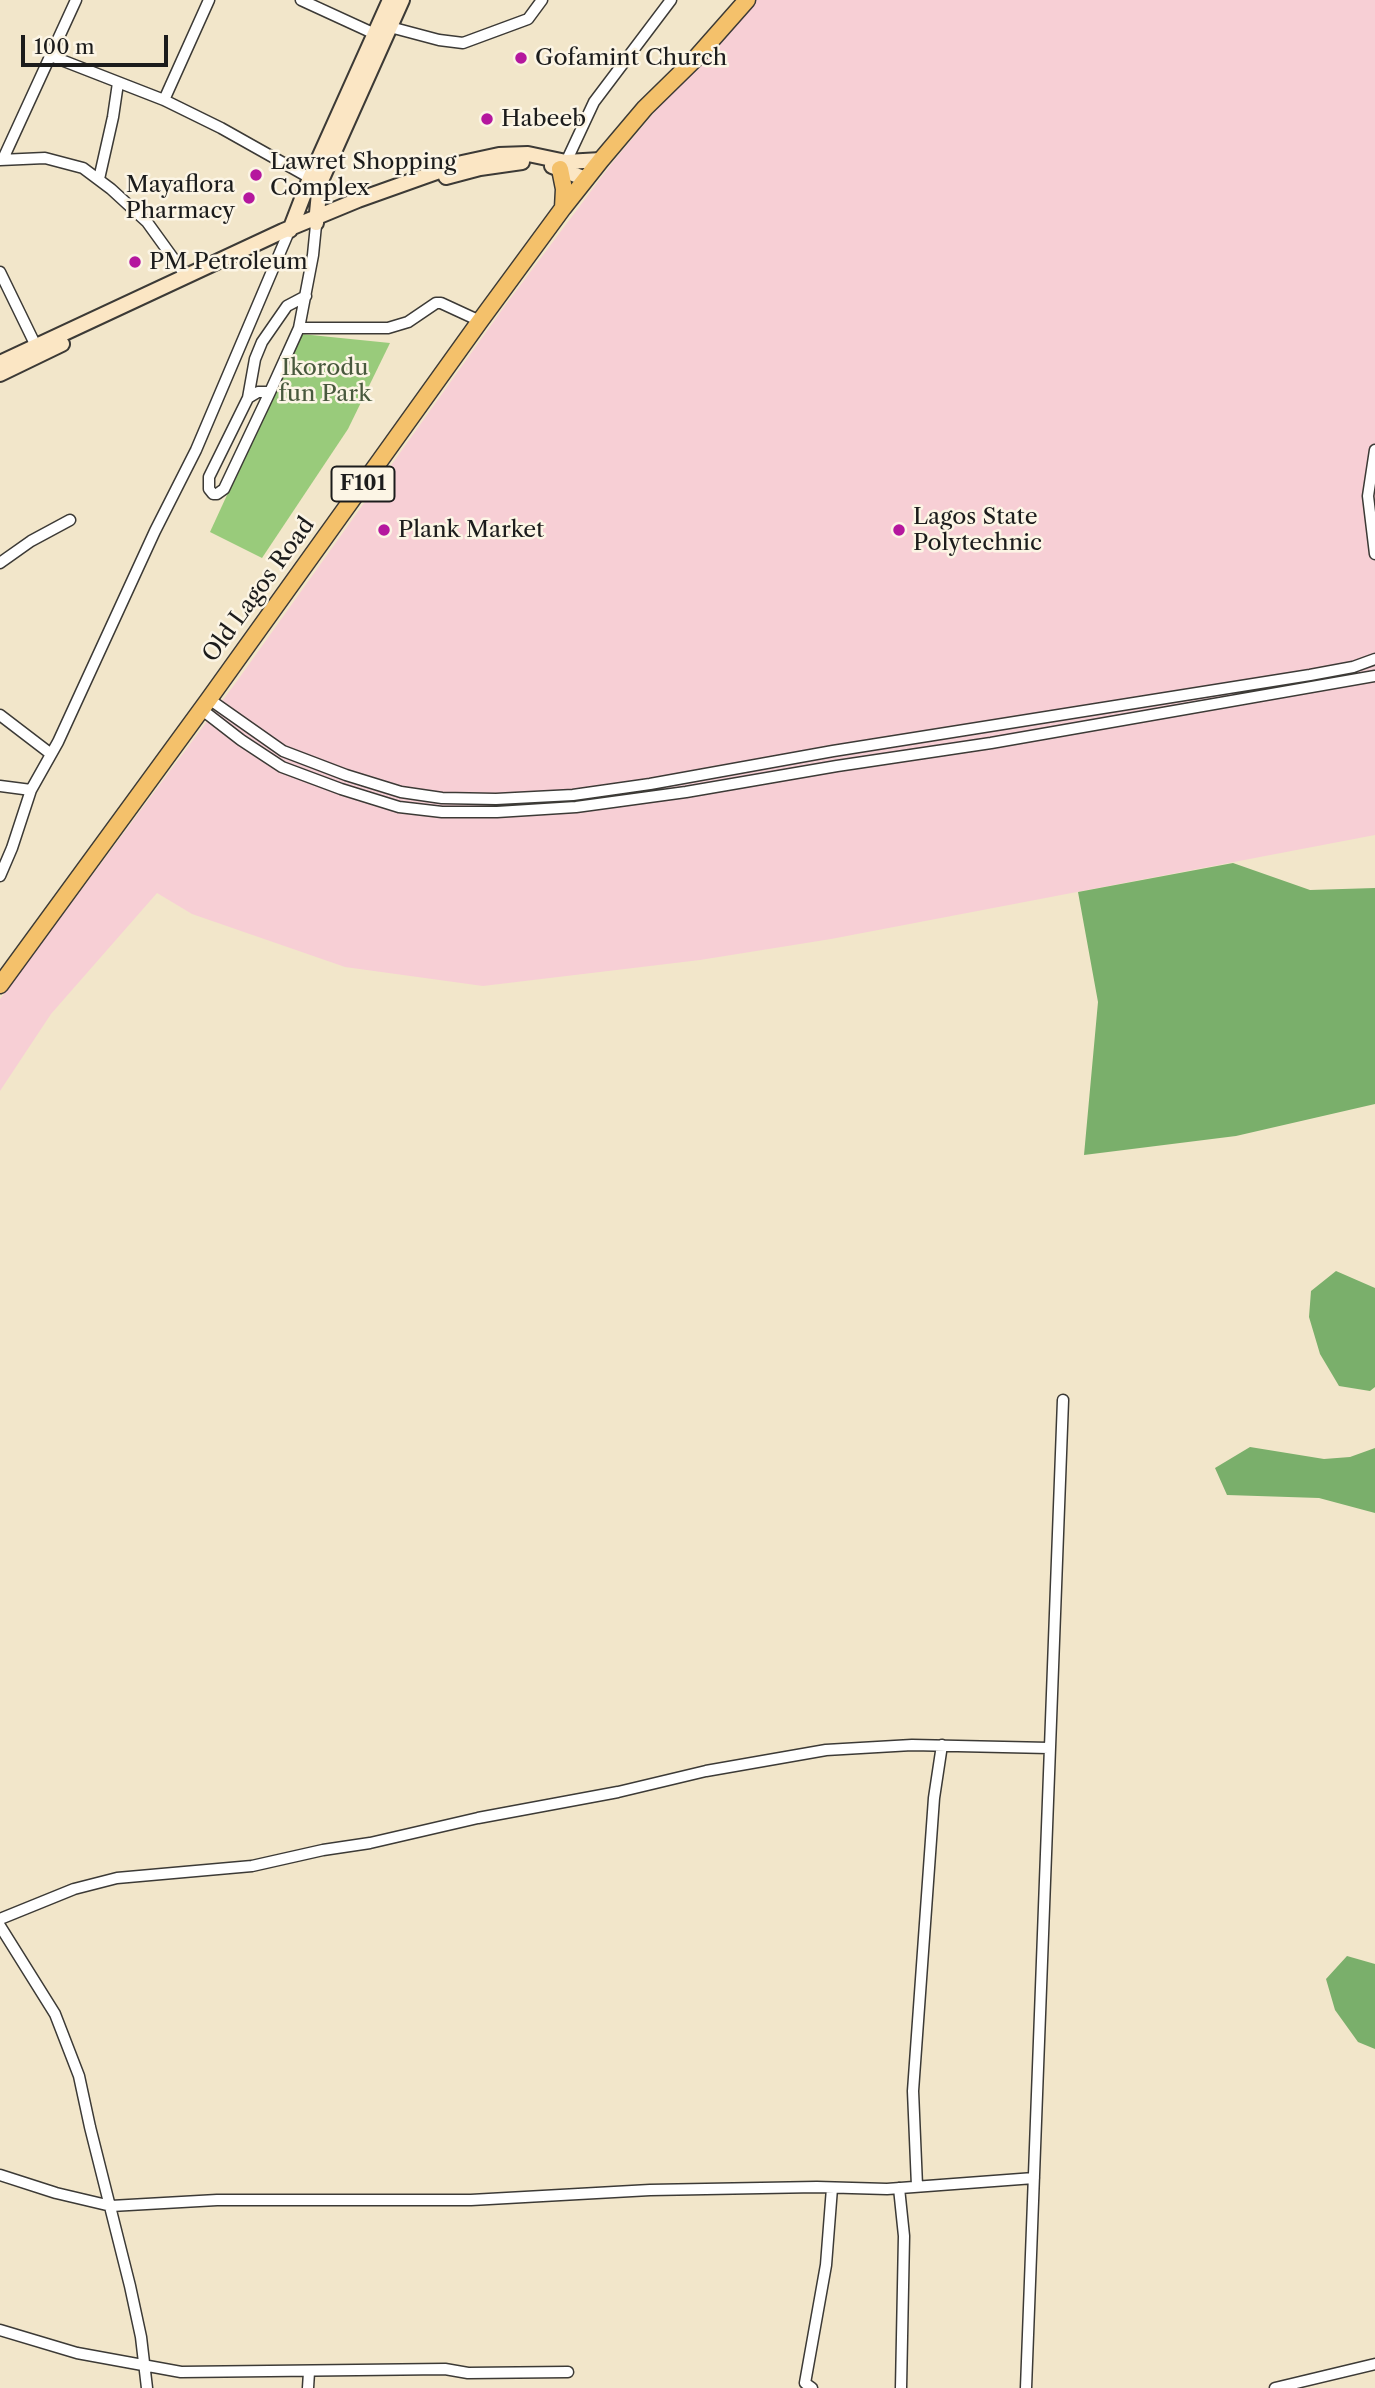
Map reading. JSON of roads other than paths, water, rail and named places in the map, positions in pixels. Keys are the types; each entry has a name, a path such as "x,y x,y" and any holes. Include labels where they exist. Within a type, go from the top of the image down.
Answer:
{"main road":[{"path":"0,374 289,232 310,178 390,0"},
{"path":"316,221 320,183 402,0"},
{"name":"Old Lagos Road","path":"0,985 564,208 645,108 694,60 747,0"},
{"path":"0,363 186,276 289,232 404,191 480,168 525,161 563,165 601,160"},
{"path":"563,165 586,179"},
{"path":"563,165 564,208"}],"street":[{"path":"76,0 2,159 45,158 83,168 147,222 186,276"},
{"path":"163,100 209,0"},
{"path":"301,0 375,34"},
{"path":"390,27 439,40 463,43 528,19 542,0"},
{"path":"563,165 594,102 671,0"},
{"path":"51,56 163,100 221,128 310,178"},
{"path":"99,179 118,83"},
{"path":"306,296 287,306 262,342 255,359 248,398 209,477 209,489 213,494 224,489 299,328 306,296 316,221"},
{"path":"0,876 31,790 51,754 210,420 289,232"},
{"path":"0,272 36,346"},
{"path":"299,328 388,328 408,323 436,303 480,321"},
{"path":"248,398 258,392 270,392"},
{"path":"1375,450 1368,496 1375,554"},
{"path":"0,563 31,541 70,520"},
{"path":"205,704 283,751 346,775 401,792 442,799 496,799 573,795 650,784 833,751 1310,675 1353,667 1375,659"},
{"path":"205,704 241,740 282,767 399,807 442,812 497,813 576,807 686,792 991,743 1375,676"},
{"path":"0,715 51,754"},
{"path":"0,786 31,790"},
{"path":"1026,2388 1063,1400"},
{"path":"0,1919 74,1889 117,1878 252,1866 478,1818 618,1792 706,1771 826,1750 912,1745 1049,1748"},
{"path":"917,2186 913,2081 934,1798 942,1745"},
{"path":"0,1926 40,1987 64,2034 79,2076 130,2286 147,2388"},
{"path":"0,2175 56,2193 111,2206 217,2200 540,2198 650,2190 887,2189 1034,2178"},
{"path":"812,2388 805,2383 827,2265 832,2188"},
{"path":"899,2188 904,2236 901,2388"},
{"path":"0,2330 77,2353 181,2372 445,2368 468,2373 568,2372"},
{"path":"1276,2388 1375,2364"},
{"path":"308,2388 309,2372"}],"place":[{"name":"Gofamint Church","path":"521,58"},
{"name":"Habeeb","path":"487,119"},
{"name":"Lawret Shopping Complex","path":"256,175"},
{"name":"Mayaflora Pharmacy","path":"249,198"},
{"name":"PM Petroleum","path":"135,262"},
{"name":"Plank Market","path":"384,530"},
{"name":"Lagos State Polytechnic","path":"899,530"}],"park label":[{"name":"Ikorodu fun Park","path":"325,381"}]}
